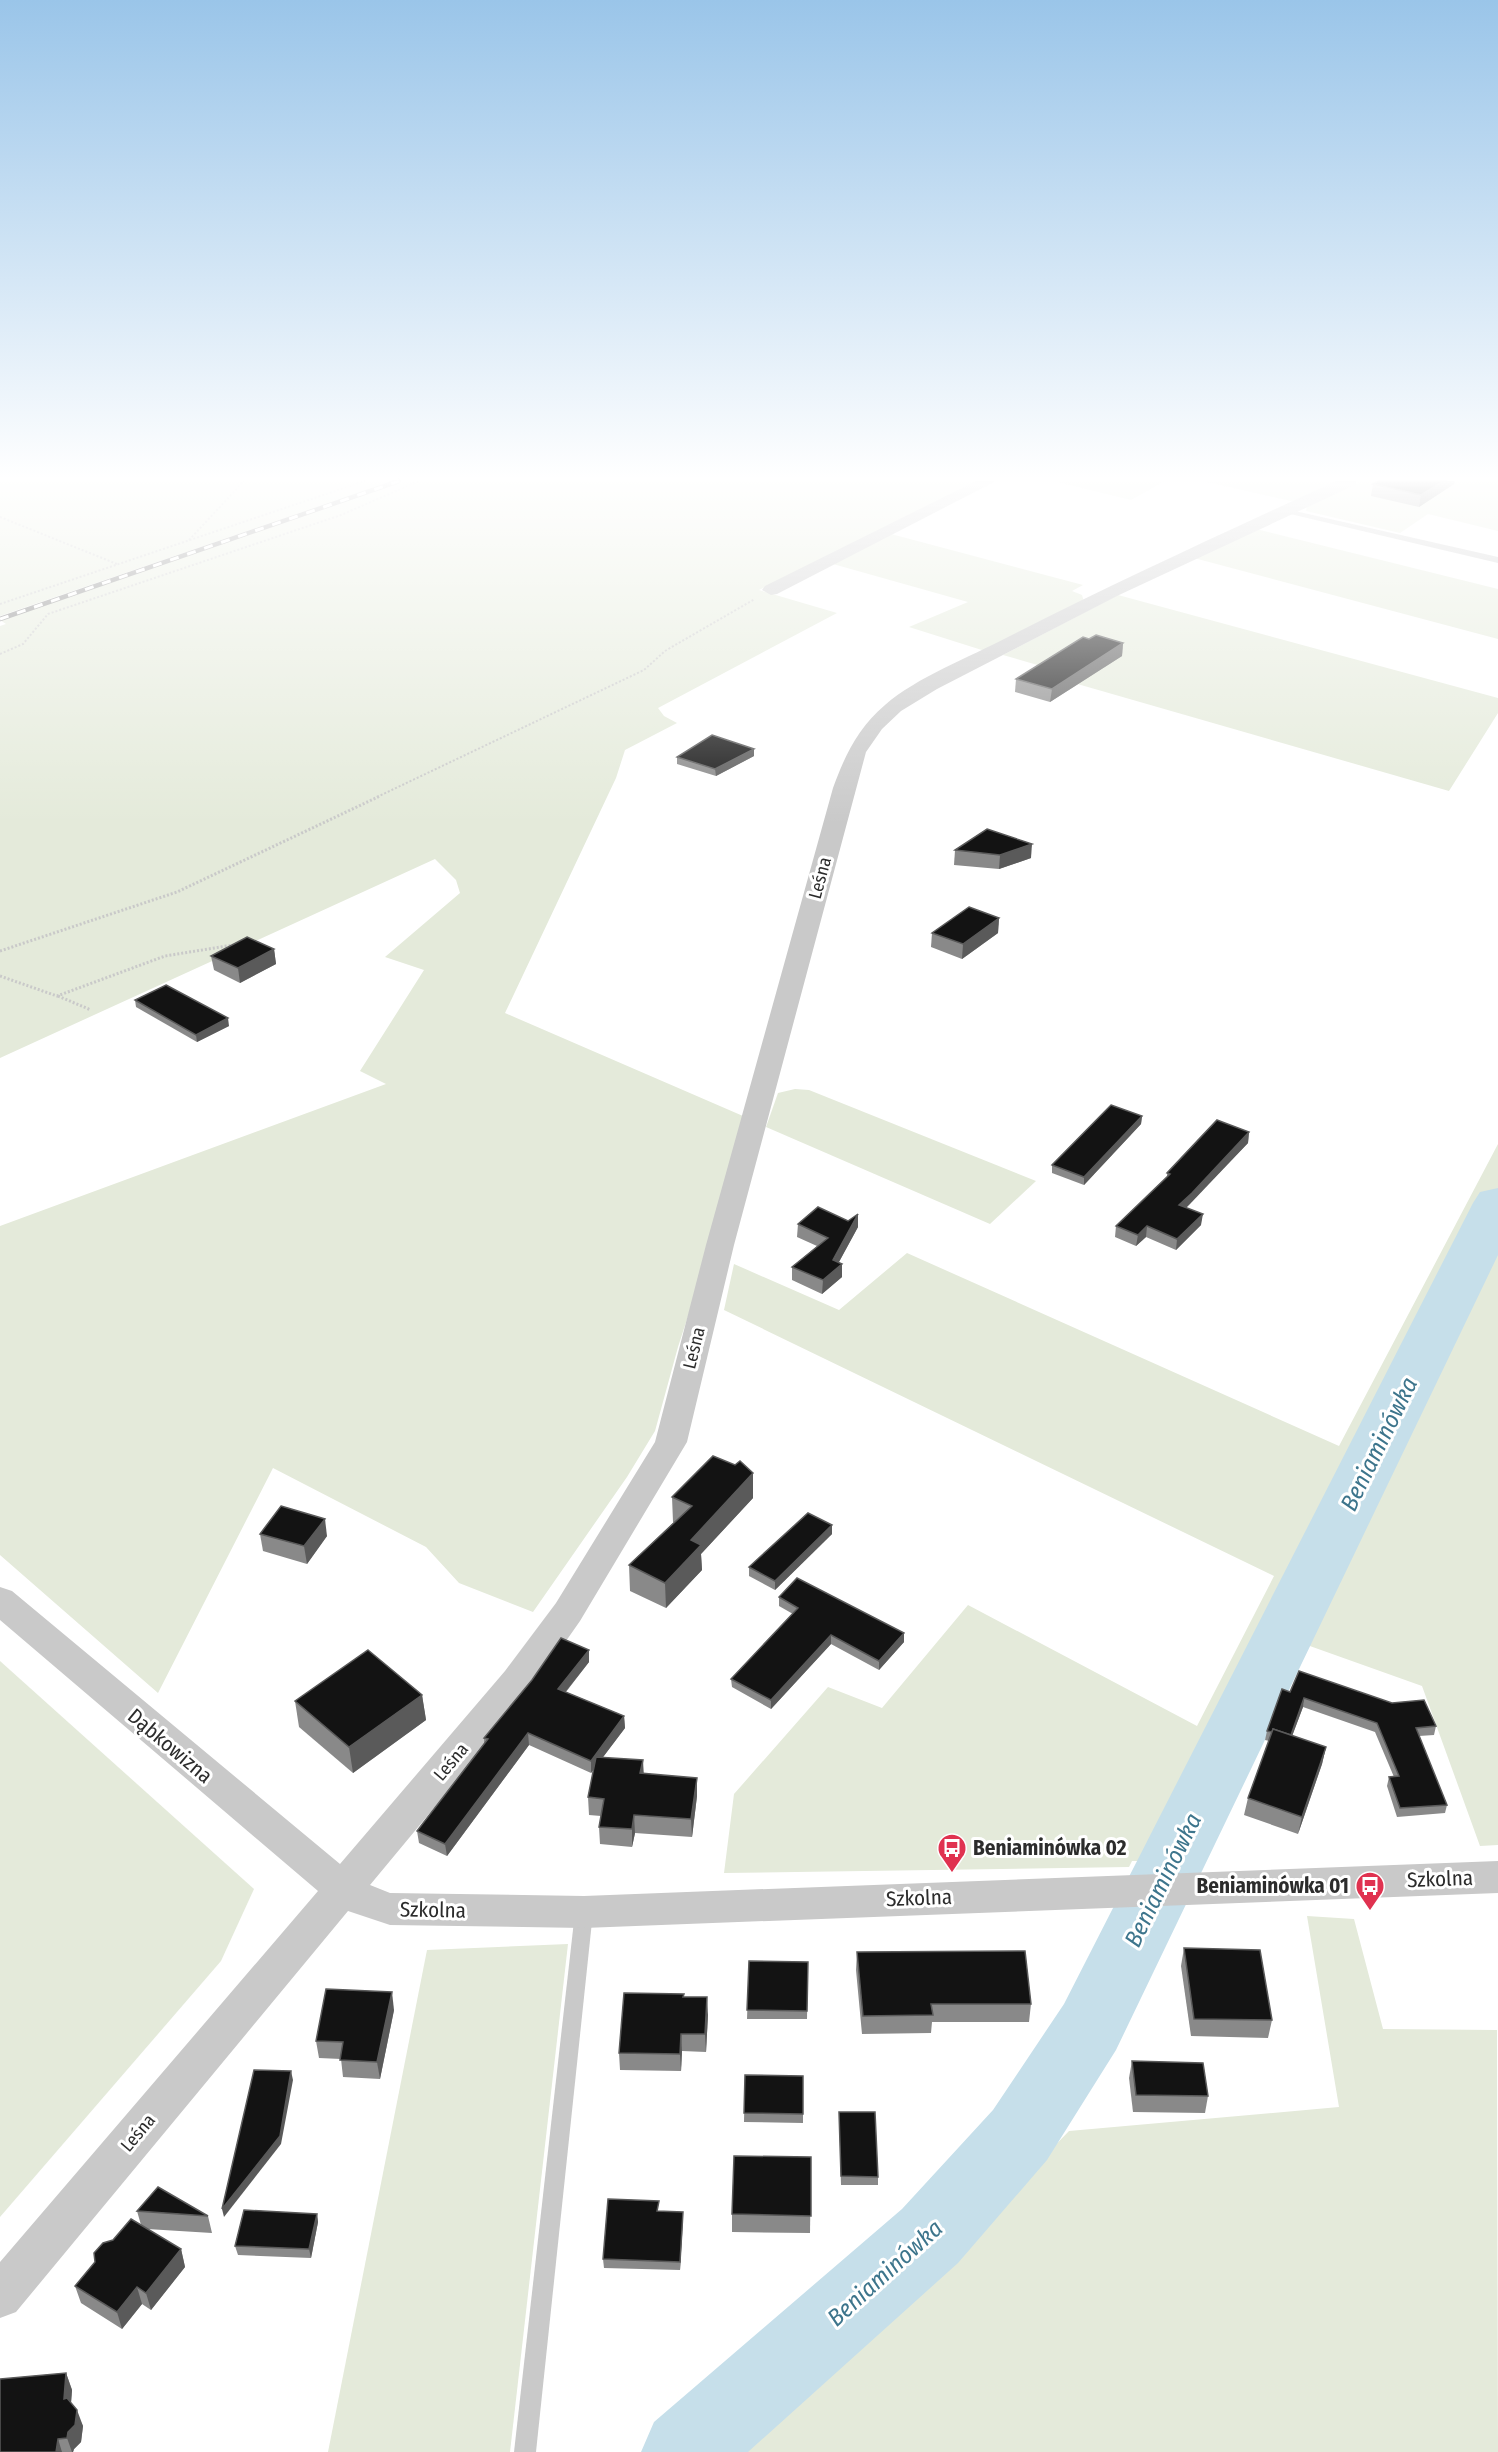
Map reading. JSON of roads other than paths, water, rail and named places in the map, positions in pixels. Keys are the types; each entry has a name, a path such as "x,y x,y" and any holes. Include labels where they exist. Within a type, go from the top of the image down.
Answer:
{"street":[{"name":"Leśna","path":"0,2296 518,1681 568,1612 671,1442 723,1234 856,752 875,725 894,707 930,685 1106,595"},
{"name":"Dąbkowizna","path":"0,1600 101,1688 344,1890"},
{"name":"Szkolna","path":"344,1890 363,1902 390,1909 584,1912 1202,1886 1293,1894 1423,1890 1498,1876"}],"lane":[{"path":"525,2452 584,1912"}],"waterway":[{"name":"Beniaminówka","path":"684,2452 930,2236 1020,2135 1090,2027 1498,1203"}],"railway":[{"path":"0,619 68,595"}],"place":[{"name":"Beniaminówka 02","path":"952,1874"},
{"name":"Beniaminówka 01","path":"1370,1912"}]}
